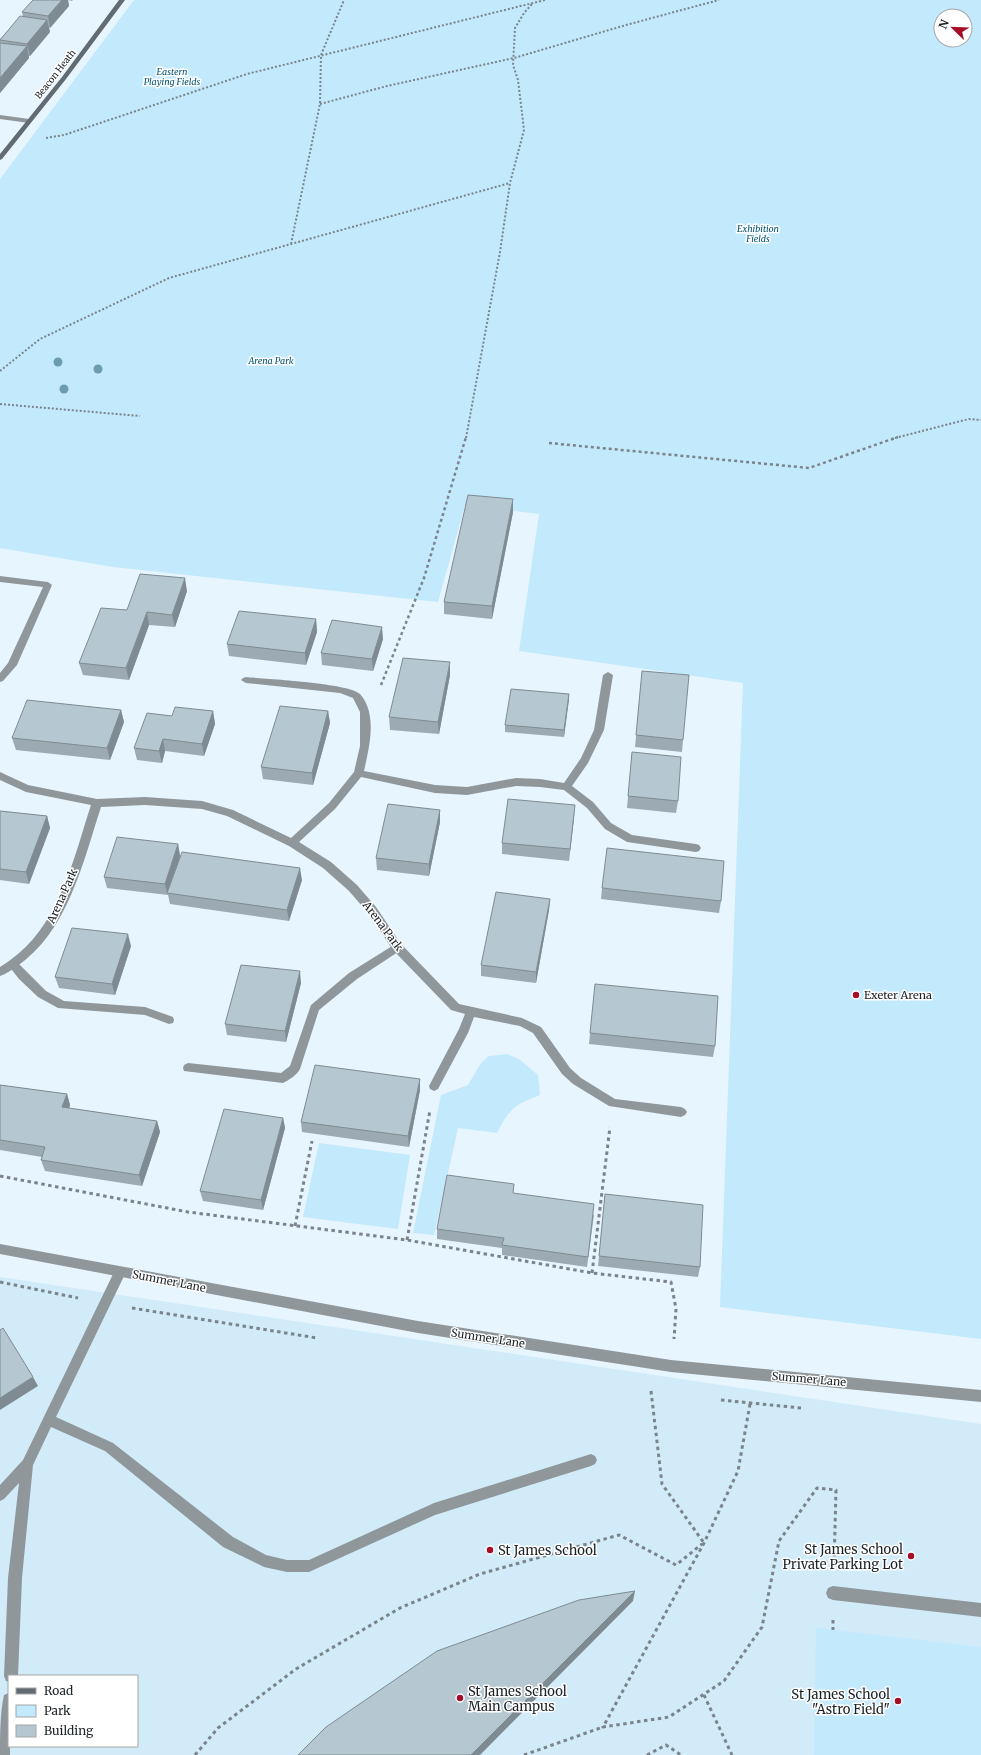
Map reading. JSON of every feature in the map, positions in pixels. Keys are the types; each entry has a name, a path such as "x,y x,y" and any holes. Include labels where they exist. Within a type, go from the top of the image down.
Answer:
{"street":[{"name":"Beacon Heath","path":"0,158 64,78 122,0"},
{"path":"0,117 29,121"},
{"path":"0,579 48,585 12,665 0,679"},
{"path":"566,787 585,760 599,730 608,675"},
{"path":"246,680 340,690 356,696 365,712 365,746 358,773 332,806 292,843"},
{"path":"358,773 436,789 467,791 516,782 540,783 566,787 590,805 608,826 630,839 696,848"},
{"name":"Arena Park","path":"0,776 26,788 97,803 145,801 202,805 230,813 292,843 327,865 353,888 372,910 397,947 425,974 446,1000 455,1007 471,1012 522,1022 537,1030 566,1071 577,1081 613,1103 681,1112"},
{"name":"Arena Park","path":"0,972 14,965 35,944 54,920 68,886 97,803"},
{"path":"188,1068 283,1078 295,1069 315,1008 353,976 397,947"},
{"path":"14,965 42,994 62,1005 145,1011 169,1020"},
{"path":"434,1086 464,1030 471,1012"},
{"name":"Summer Lane","path":"0,1249 418,1327 671,1366 981,1396"},
{"path":"0,1495 27,1464 49,1420 72,1368 120,1272"},
{"path":"49,1420 109,1447 228,1542 264,1561 287,1566 309,1566 434,1509 591,1460"},
{"path":"11,1675 16,1578 27,1464"},
{"path":"833,1593 981,1610"},
{"path":"3,1755 8,1709"}],"path":[{"path":"291,244 320,104 320,54 344,0"},
{"path":"10,144 64,135 247,74 320,54 545,0"},
{"path":"320,104 387,86 514,58 626,25 719,0"},
{"path":"365,712 384,680 424,578 465,442 500,252 510,183 524,130 518,80 512,65 514,58 516,28 524,13 532,4"},
{"path":"0,372 40,339 169,278 510,183"},
{"path":"0,404 140,416"},
{"path":"549,443 809,468 897,437 969,419 981,420"},
{"path":"407,1240 434,1086"},
{"path":"592,1274 613,1103"},
{"path":"295,1226 312,1141"},
{"path":"0,1176 188,1212 407,1240 592,1274 672,1282 676,1309 671,1366 651,1391 662,1484 704,1543"},
{"path":"603,1727 704,1543 738,1471 750,1404"},
{"path":"524,1755 603,1727 669,1717 724,1681 762,1627 779,1540 817,1488 836,1490 833,1630"},
{"path":"196,1755 218,1728 296,1669 400,1608 480,1574 619,1535 676,1565 704,1543"},
{"path":"704,1695 732,1755"},
{"path":"647,1755 666,1745 681,1755"}],"shaded area":[{"name":"St James School","path":"0,1277 981,1424 981,1755 0,1755"}],"green space":[{"path":"134,0 981,0 981,1339 720,1307 743,683 519,651 539,514 465,505 438,602 113,567 0,548 0,179"},
{"path":"507,1054 519,1059 538,1075 540,1095 514,1108 509,1113 497,1133 458,1128 434,1235 413,1233 441,1095 468,1085 481,1063 489,1056"},
{"path":"319,1143 410,1155 398,1229 303,1217"},
{"name":"St James School \"Astro Field\"","path":"816,1628 981,1647 981,1755 814,1755"}],"building":[{"path":"33,0 62,0 48,16 22,12"},
{"path":"20,16 47,20 27,44 0,40"},
{"path":"0,43 27,46 0,78"},
{"path":"468,495 513,499 492,606 444,602"},
{"path":"140,574 185,578 172,615 147,612 126,668 79,663 101,608 127,610"},
{"path":"239,611 316,619 305,653 227,644"},
{"path":"332,620 382,627 372,659 321,653"},
{"path":"403,658 450,662 438,722 389,717"},
{"path":"642,671 689,675 683,740 636,735"},
{"path":"511,689 569,694 564,730 505,725"},
{"path":"27,700 121,710 107,748 12,738"},
{"path":"280,706 328,711 312,773 261,767"},
{"path":"175,707 213,711 202,744 163,739 159,751 134,748 147,713 172,716"},
{"path":"632,752 681,757 678,801 628,796"},
{"path":"508,799 575,805 570,849 502,843"},
{"path":"388,804 440,810 429,864 376,858"},
{"path":"0,811 47,816 26,872 0,869"},
{"path":"117,837 178,844 165,884 104,877"},
{"path":"607,848 724,861 721,901 602,888"},
{"path":"182,852 300,868 287,910 167,893"},
{"path":"496,892 550,899 536,972 481,965"},
{"path":"72,928 128,934 112,984 55,977"},
{"path":"241,965 300,971 285,1031 225,1024"},
{"path":"595,984 718,996 715,1046 590,1033"},
{"path":"315,1065 420,1079 408,1136 301,1122"},
{"path":"0,1085 67,1094 62,1107 157,1121 139,1175 41,1160 45,1147 0,1140"},
{"path":"224,1109 283,1118 261,1200 200,1191"},
{"path":"447,1175 514,1184 513,1193 594,1204 588,1257 502,1245 504,1238 437,1229"},
{"path":"605,1194 703,1205 700,1267 599,1256"},
{"path":"3,1328 33,1377 0,1398 0,1330"},
{"name":"St James School Main Campus","path":"635,1591 471,1755 298,1755 326,1727 437,1651 579,1600"}],"place":[{"name":"Exeter Arena","path":"856,995"},
{"name":"St James School","path":"490,1550"},
{"name":"St James School Private Parking Lot","path":"911,1556"},
{"name":"St James School Main Campus","path":"460,1698"},
{"name":"St James School \"Astro Field\"","path":"898,1701"}],"park label":[{"name":"Eastern Playing Fields","path":"172,76"},
{"name":"Exhibition Fields","path":"758,234"}]}
